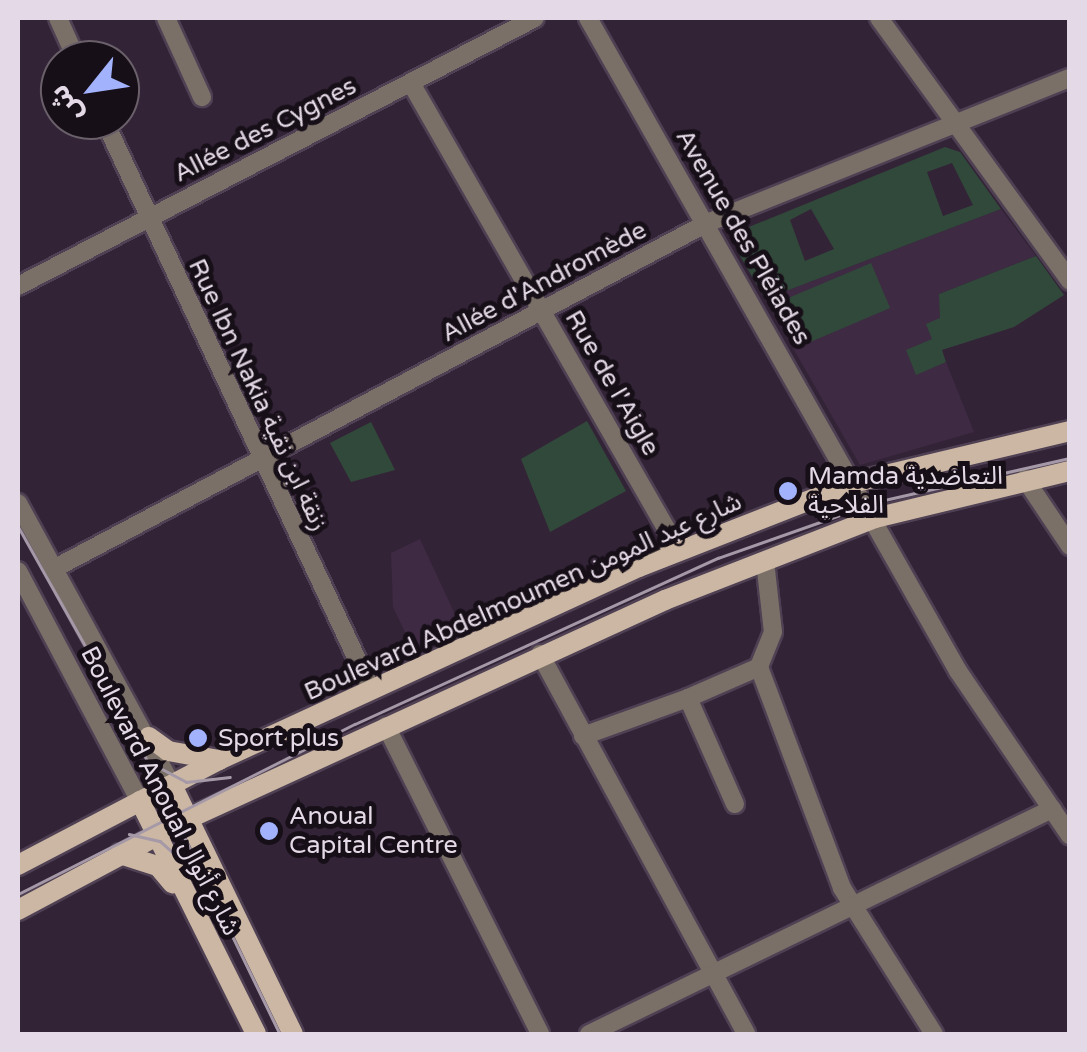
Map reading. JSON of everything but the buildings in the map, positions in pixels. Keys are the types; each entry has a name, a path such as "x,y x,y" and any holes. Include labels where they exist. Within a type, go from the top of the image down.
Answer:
{"main road":[{"name":"Boulevard Abdelmoumen شارع عبد المومن","path":"18,865 219,760 680,551 856,482 1070,430"},
{"path":"18,910 157,834 540,654 875,518 1025,479 1070,472"},
{"path":"149,737 168,751 219,760"},
{"name":"Boulevard Anoual شارع أنوال","path":"172,784 293,1034"},
{"name":"Boulevard Anoual شارع أنوال","path":"140,801 256,1034"},
{"path":"120,854 158,866 194,914"}],"street":[{"path":"166,18 202,98"},
{"name":"Allée des Cygnes","path":"18,286 535,18"},
{"name":"Avenue des Pléiades","path":"588,18 856,482 958,671 1070,836"},
{"path":"879,18 1070,281"},
{"name":"Allée d'Andromède","path":"58,566 707,224 1070,78"},
{"name":"Rue de l'Aigle","path":"411,83 680,551"},
{"name":"Rue Ibn Nakia زنقة ابن نقية","path":"113,140 260,461 371,689"},
{"path":"1025,479 1070,546"},
{"name":"Boulevard Anoual شارع أنوال","path":"18,502 58,566 172,784"},
{"path":"765,561 773,632 759,667 853,910 934,1034"},
{"name":"Boulevard Anoual شارع أنوال","path":"20,580 140,801"},
{"path":"540,654 746,1034"},
{"path":"583,736 759,667"},
{"path":"688,698 735,804"},
{"path":"386,726 540,1034"},
{"path":"589,1034 853,910 1052,809"}],"shaded area":[{"path":"1001,209 1036,256 939,294 941,319 916,374 946,362 974,432 860,465 765,299"},
{"path":"420,539 460,625 412,647 393,607 391,553"}],"green space":[{"path":"945,147 960,152 1001,209 765,299 736,249 744,229","holes":["952,163 973,205 943,216 927,172","811,209 834,249 805,261 790,220"]},
{"path":"1036,256 1064,295 1014,327 942,350 946,362 916,375 906,350 932,339 926,324 940,318 939,294"},
{"path":"871,263 890,308 803,345 784,300"},
{"path":"587,421 626,491 550,532 521,459"},
{"path":"371,422 395,470 351,482 330,443"}],"tram line":[{"path":"18,894 355,724 718,558 880,501 1070,458"},
{"path":"18,526 131,727 280,1034"},
{"path":"151,763 186,782 230,777"},
{"path":"129,834 160,841 195,872"}],"place":[{"name":"Mamda التعاضدية الفلاحية","path":"788,491"},
{"name":"Sport plus","path":"198,738"},
{"name":"Anoual Capital Centre","path":"269,831"}]}
